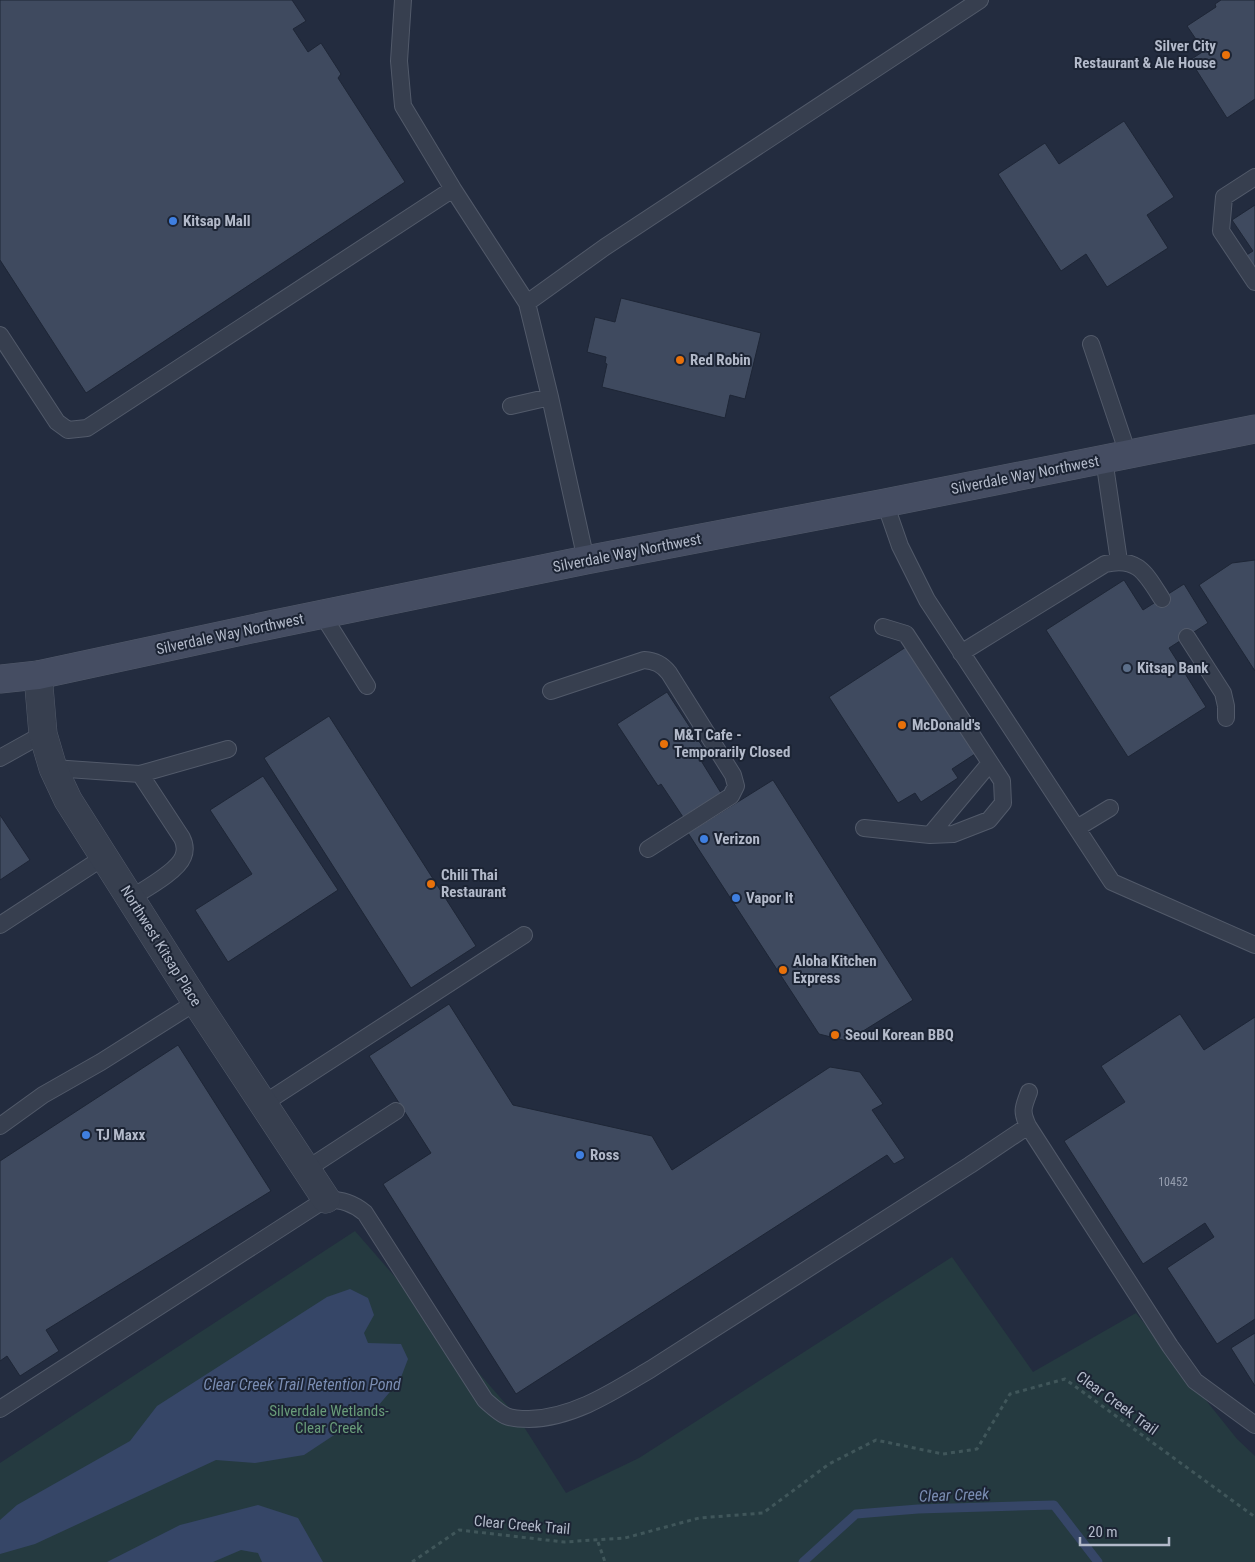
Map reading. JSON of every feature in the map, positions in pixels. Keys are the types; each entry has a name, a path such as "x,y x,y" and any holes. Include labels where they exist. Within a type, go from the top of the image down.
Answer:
{"main road":[{"name":"Silverdale Way Northwest","path":"0,679 38,675 586,560 885,503 1255,429"}],"street":[{"name":"Northwest Kitsap Place","path":"38,675 43,734 53,768 68,800 196,1002 326,1199"}],"lane":[{"path":"403,0 399,61 403,106 453,189 527,303 586,560"},
{"path":"527,303 605,247 980,0"},
{"path":"1255,176 1224,197 1221,231 1255,282"},
{"path":"0,335 57,422 68,430 87,428 453,189"},
{"path":"1091,344 1116,457 1119,560"},
{"path":"511,406 550,398"},
{"path":"885,503 900,546 927,600 1112,882 1255,945"},
{"path":"961,653 1106,564 1119,560 1134,564 1147,575 1162,599"},
{"path":"322,614 367,686"},
{"path":"864,828 930,835 953,834 989,820 1004,803 1002,781 906,634 883,627"},
{"path":"1187,637 1223,692 1226,718"},
{"path":"551,691 644,660 662,665 669,673 733,775 736,789 731,796 648,849"},
{"path":"0,758 43,734"},
{"path":"53,768 140,774 228,749"},
{"path":"930,835 990,763"},
{"path":"130,898 174,869 181,862 185,846 182,838 140,774"},
{"path":"1077,828 1110,808"},
{"path":"0,925 104,857"},
{"path":"263,1104 524,935"},
{"path":"0,1126 43,1095 101,1062 196,1002"},
{"path":"1029,1092 1022,1109 1028,1126 1170,1346 1196,1381 1255,1425"},
{"path":"307,1169 396,1111"},
{"path":"0,1409 326,1199 346,1201 365,1213 485,1400 496,1410 508,1417 534,1419 568,1412 605,1396 634,1380 1028,1126"}],"path":[{"name":"Clear Creek Trail","path":"412,1562 459,1530 564,1542 625,1538 699,1518 763,1513 829,1464 876,1440 943,1454 977,1449 1010,1394 1065,1380 1255,1517"},
{"path":"598,1542 605,1562"}],"green space":[{"name":"Silverdale Wetlands- Clear Creek","path":"355,1231 519,1419 566,1493 639,1458 952,1257 1033,1372 1136,1313 1237,1439 1255,1456 1255,1562 0,1562 0,1463"}],"water":[{"name":"Clear Creek Trail Retention Pond","path":"350,1289 368,1298 374,1315 364,1333 368,1343 401,1344 408,1359 400,1380 378,1406 304,1455 255,1463 216,1460 35,1544 0,1554 0,1520 17,1505 130,1441 157,1406 327,1297"},
{"path":"258,1505 298,1518 323,1562 262,1562 258,1553 241,1550 213,1562 107,1562 180,1525"}],"building":[{"name":"Kitsap Mall","path":"0,0 292,0 306,21 293,29 308,52 321,43 341,74 338,78 405,182 86,393 0,260"},
{"name":"Silver City Restaurant & Ale House","path":"1221,0 1255,0 1255,99 1227,118 1190,60 1204,51 1187,26 1216,7 1215,4"},
{"path":"1124,121 1174,197 1147,215 1168,248 1107,287 1086,254 1061,271 998,174 1045,143 1059,164"},
{"path":"1255,205 1255,270 1240,259 1253,251 1232,220"},
{"name":"Red Robin","path":"621,298 761,333 745,399 730,395 725,418 602,387 607,364 605,363 606,357 587,352 595,317 615,322"},
{"path":"1255,560 1255,671 1199,585 1232,563"},
{"path":"1124,580 1143,610 1184,584 1208,623 1169,648 1206,707 1128,757 1046,630"},
{"name":"McDonald's","path":"906,647 975,754 952,769 958,778 921,802 915,793 898,803 829,697"},
{"path":"667,692 708,755 700,759 721,793 683,817 661,784 658,786 617,724"},
{"path":"329,716 476,946 411,988 264,758"},
{"path":"263,776 338,890 228,962 195,910 252,874 210,810"},
{"path":"773,780 913,1000 847,1041 819,1034 688,833"},
{"path":"0,815 30,860 0,880"},
{"path":"449,1004 513,1105 652,1136 672,1170 830,1067 860,1072 883,1104 872,1110 905,1158 894,1164 887,1155 516,1394 383,1184 431,1153 369,1056"},
{"path":"1180,1014 1204,1050 1255,1017 1255,1319 1217,1344 1167,1268 1214,1237 1205,1223 1143,1264 1064,1141 1125,1102 1101,1066"},
{"path":"178,1045 271,1191 46,1330 59,1351 20,1376 7,1356 0,1361 0,1161"},
{"path":"1255,1333 1255,1386 1231,1348"}],"waterway":[{"name":"Clear Creek","path":"803,1562 856,1514 918,1509 1054,1505 1098,1562"}],"place":[{"name":"Silver City Restaurant & Ale House","path":"1226,55"},
{"name":"Kitsap Mall","path":"173,221"},
{"name":"Red Robin","path":"680,360"},
{"name":"Kitsap Bank","path":"1127,668"},
{"name":"McDonald's","path":"902,725"},
{"name":"M&T Cafe - Temporarily Closed","path":"664,744"},
{"name":"Verizon","path":"704,839"},
{"name":"Chili Thai Restaurant","path":"431,884"},
{"name":"Vapor It","path":"736,898"},
{"name":"Aloha Kitchen Express","path":"783,970"},
{"name":"Seoul Korean BBQ","path":"835,1035"},
{"name":"TJ Maxx","path":"86,1135"},
{"name":"Ross","path":"580,1155"}]}
